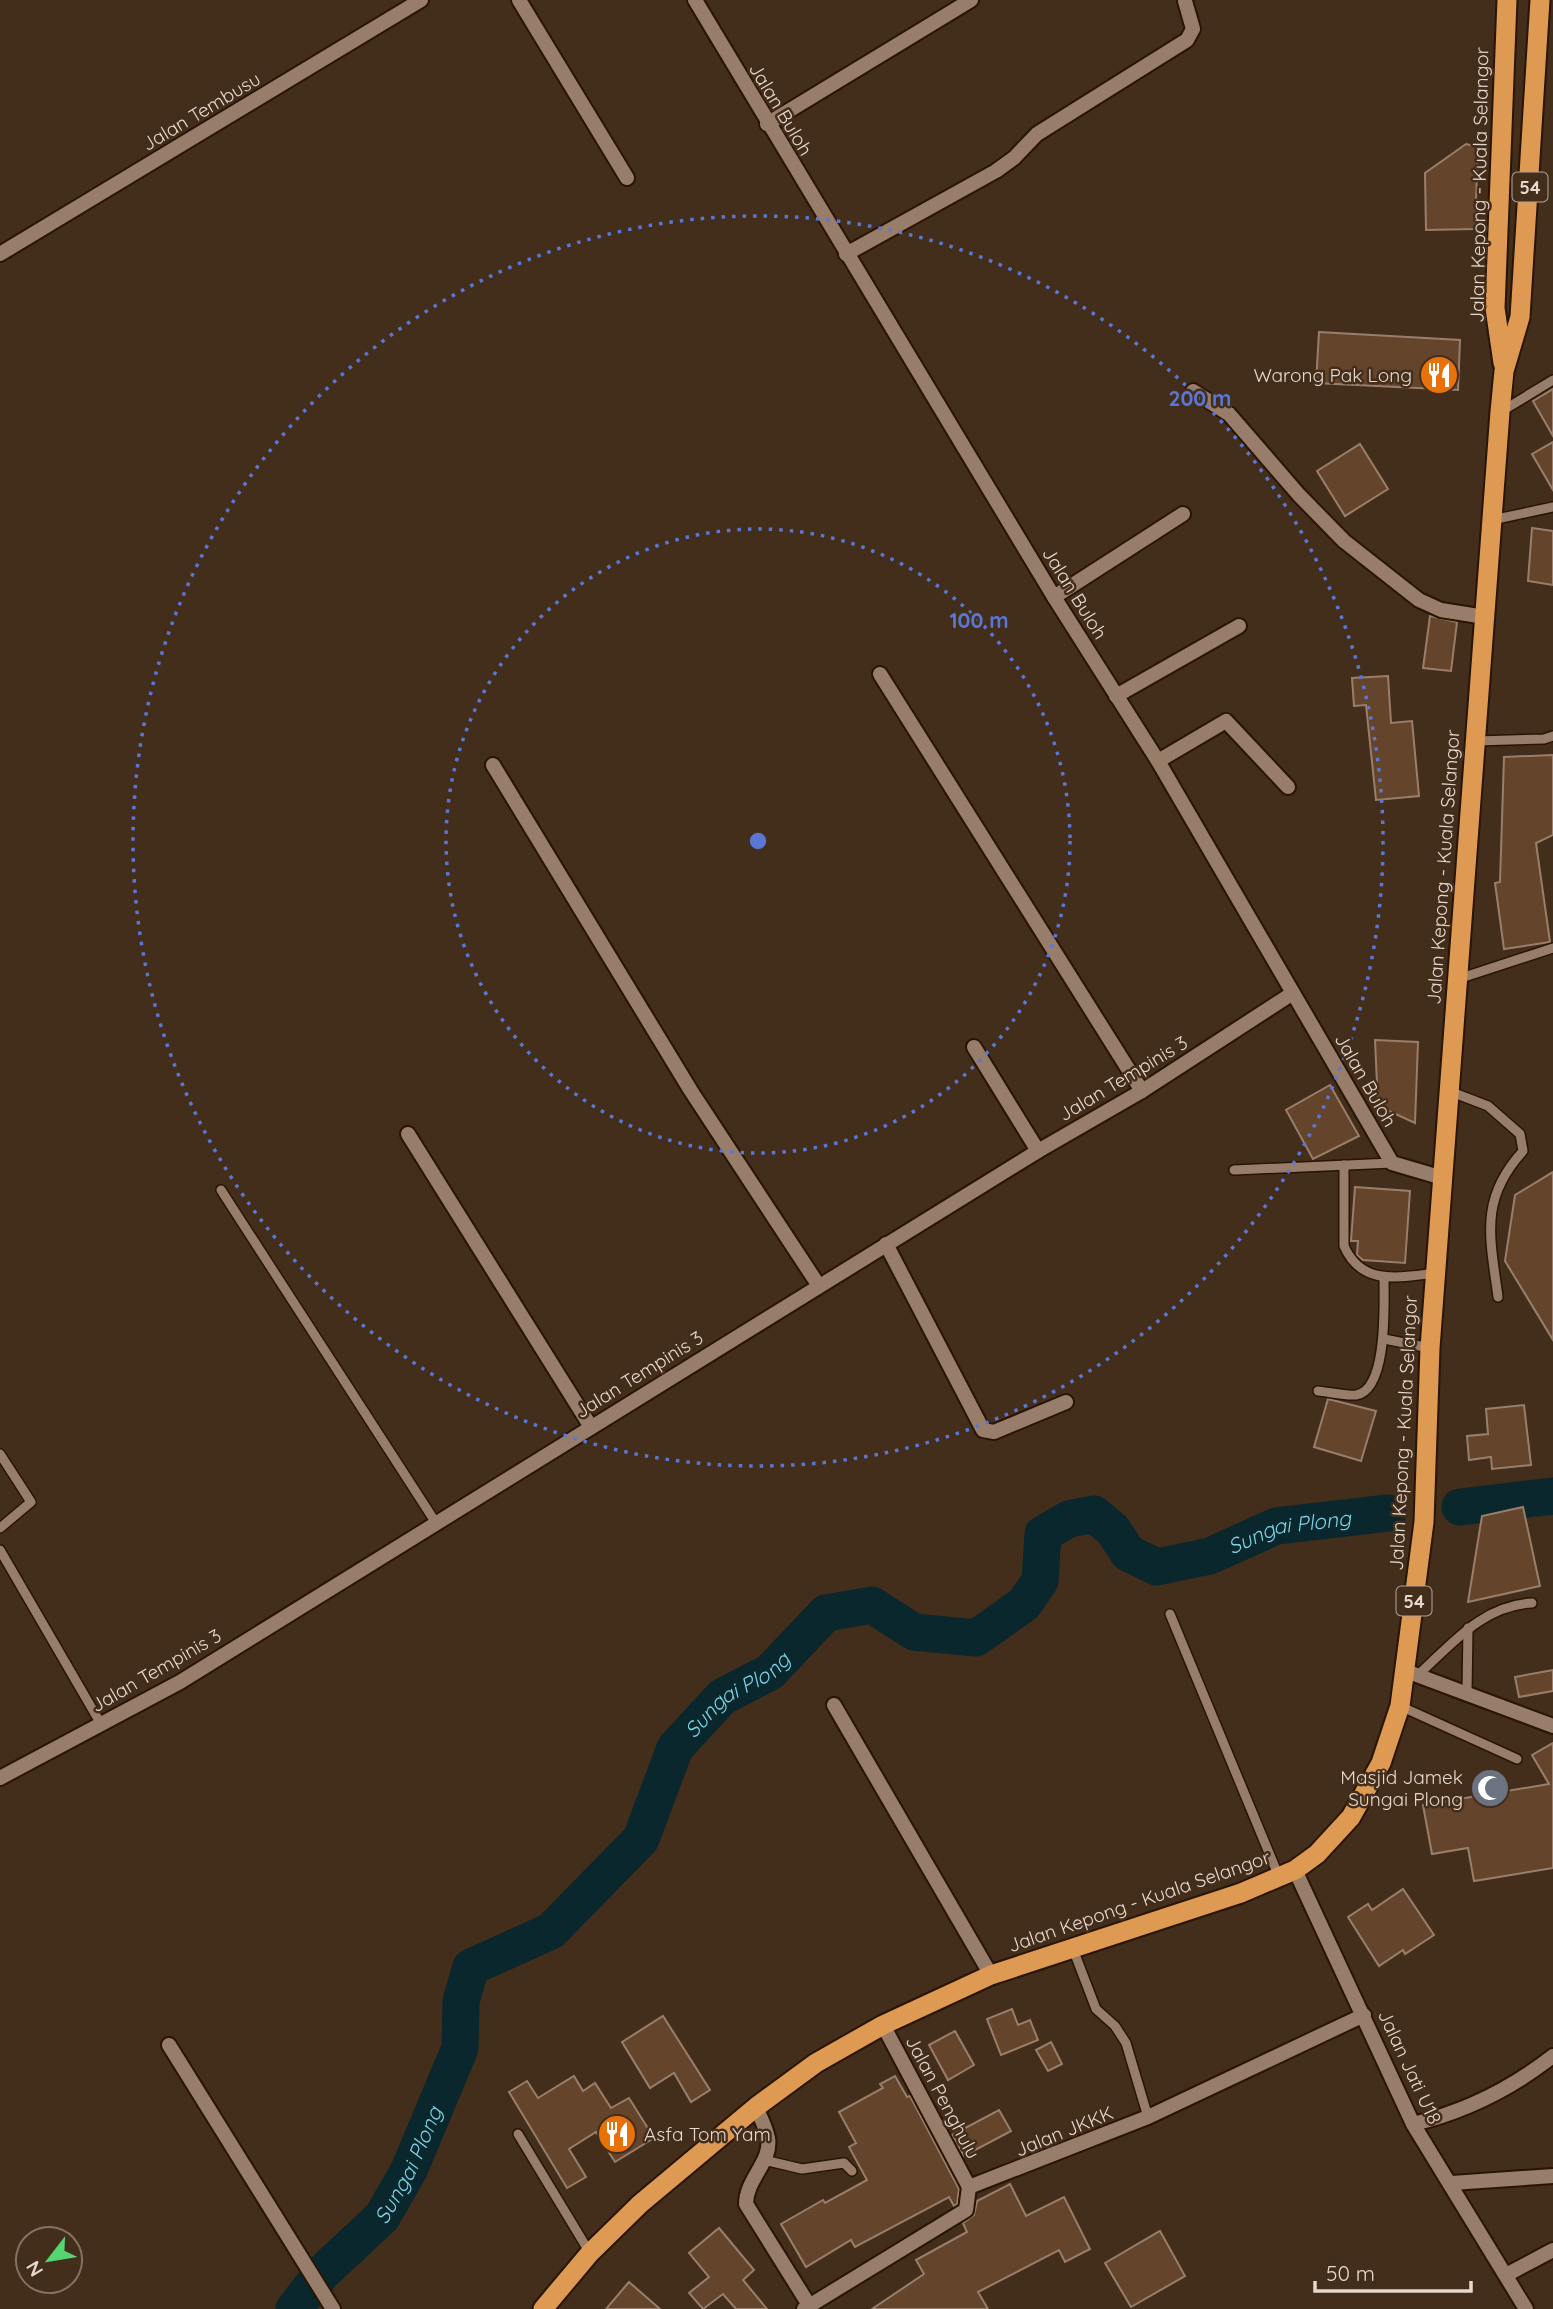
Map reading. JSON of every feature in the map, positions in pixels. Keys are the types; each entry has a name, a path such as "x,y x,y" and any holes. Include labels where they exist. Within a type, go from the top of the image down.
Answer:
{"highway":[{"name":"Jalan Kepong - Kuala Selangor","path":"1504,371 1495,308 1507,0"},
{"name":"Jalan Kepong - Kuala Selangor","path":"543,2309 590,2253 640,2204 756,2107 816,2063 883,2025 991,1975 1241,1894 1287,1874 1317,1854 1351,1817 1381,1763 1412,1673 1424,1522 1430,1348 1500,412 1504,371 1520,317 1540,0"}],"street":[{"name":"Jalan Tembusu","path":"0,254 421,0"},
{"path":"520,0 627,178"},
{"name":"Jalan Buloh","path":"695,0 767,124 1054,597 1158,761 1392,1163"},
{"path":"767,124 971,0"},
{"path":"1498,0 1505,24"},
{"path":"846,254 996,171 1014,158 1037,134 1187,40 1193,29 1185,1"},
{"path":"1193,391 1229,414 1299,495 1344,541 1419,600 1441,610 1485,617"},
{"path":"1054,597 1183,513"},
{"path":"1116,696 1239,626"},
{"path":"880,674 1142,1090"},
{"path":"1158,761 1227,721 1288,787"},
{"path":"493,765 691,1091 819,1286"},
{"name":"Jalan Tempinis 3","path":"0,1778 180,1682 886,1244 1142,1090 1293,993"},
{"path":"974,1047 1038,1151"},
{"path":"408,1134 591,1427"},
{"path":"1392,1163 1443,1178"},
{"path":"886,1244 983,1430 994,1432 1066,1402"},
{"path":"1412,1673 1553,1726"},
{"path":"834,1705 991,1975"},
{"name":"Jalan Jati U18","path":"1287,1874 1364,2015 1413,2124 1452,2183 1526,2309"},
{"name":"Jalan JKKK","path":"969,2187 1147,2117 1364,2015"},
{"name":"Jalan Penghulu","path":"883,2025 969,2187"},
{"path":"169,2045 330,2305"},
{"path":"1413,2124 1443,2117 1522,2080 1553,2056"},
{"path":"756,2107 768,2138 768,2154 746,2190 746,2204 806,2307 966,2210 969,2187"},
{"path":"1452,2183 1553,2176"},
{"path":"1506,2275 1553,2250"}],"lane":[{"path":"1500,412 1553,380"},
{"path":"1492,520 1553,507"},
{"path":"1476,741 1544,739 1553,736"},
{"path":"1458,979 1553,948"},
{"path":"1449,1091 1488,1106 1520,1133 1523,1151 1497,1185 1490,1232 1498,1297"},
{"path":"1234,1170 1392,1163"},
{"path":"1344,1165 1344,1246 1357,1266 1384,1279 1436,1273"},
{"path":"221,1190 436,1524"},
{"path":"1318,1391 1356,1395 1366,1390 1373,1381 1384,1339 1384,1279"},
{"path":"1384,1339 1430,1348"},
{"path":"0,1454 31,1502 0,1528"},
{"path":"0,1550 101,1724"},
{"path":"1412,1673 1468,1628 1507,1605 1532,1603"},
{"path":"1170,1614 1287,1874"},
{"path":"1467,1692 1468,1628"},
{"path":"1400,1706 1517,1759"},
{"path":"1073,1947 1096,2009 1115,2026 1126,2043 1147,2117"},
{"path":"518,2134 590,2253"},
{"path":"764,2160 802,2169 844,2164 852,2171"}],"building":[{"path":"1466,144 1478,147 1475,229 1426,230 1425,173"},
{"path":"1319,332 1460,340 1458,390 1316,383"},
{"path":"1553,389 1553,436 1533,401"},
{"path":"1553,442 1553,490 1532,454"},
{"path":"1360,444 1388,489 1345,516 1317,471"},
{"path":"1532,528 1553,531 1553,585 1528,581"},
{"path":"1430,616 1457,622 1451,671 1423,668"},
{"path":"1388,676 1391,723 1412,721 1419,796 1376,800 1366,705 1354,706 1352,678"},
{"path":"1553,755 1553,835 1536,843 1550,942 1504,949 1495,883 1500,882 1504,757"},
{"path":"1375,1040 1418,1042 1415,1123 1378,1106"},
{"path":"1330,1085 1359,1136 1313,1159 1286,1110"},
{"path":"1553,1172 1553,1340 1505,1261 1515,1195"},
{"path":"1355,1187 1410,1191 1405,1263 1363,1260 1357,1255 1358,1241 1351,1241"},
{"path":"1328,1399 1376,1411 1361,1461 1314,1447"},
{"path":"1524,1405 1531,1465 1492,1469 1491,1457 1469,1460 1467,1436 1488,1434 1486,1409"},
{"path":"1523,1507 1540,1586 1468,1602 1482,1516"},
{"path":"1553,1670 1553,1691 1519,1697 1515,1677"},
{"path":"1553,1743 1553,1868 1474,1881 1468,1848 1432,1854 1423,1805 1549,1784 1532,1755"},
{"path":"1403,1889 1434,1935 1405,1954 1403,1950 1379,1966 1348,1917 1368,1904 1372,1910"},
{"path":"1012,2009 1018,2025 1030,2020 1038,2040 1001,2055 987,2019"},
{"path":"663,2016 710,2090 691,2102 674,2073 650,2088 622,2042"},
{"path":"955,2031 974,2065 948,2080 929,2045"},
{"path":"1051,2042 1062,2064 1048,2071 1036,2050"},
{"path":"574,2076 583,2091 595,2083 611,2108 629,2098 654,2138 615,2162 596,2132 569,2149 586,2177 567,2188 509,2092 527,2081 538,2098"},
{"path":"895,2076 907,2097 910,2096 959,2189 957,2204 954,2206 949,2197 855,2247 851,2240 806,2267 781,2224 823,2200 825,2203 867,2180 849,2147 856,2143 839,2112 883,2088 880,2084"},
{"path":"999,2110 1011,2131 964,2156 952,2135"},
{"path":"1010,2184 1026,2216 1064,2197 1090,2249 1065,2262 1059,2250 978,2292 988,2309 872,2309 924,2274 916,2260 967,2232 963,2223 974,2215 977,2201"},
{"path":"719,2228 754,2270 743,2280 767,2309 736,2309 723,2294 703,2309 689,2293 709,2277 689,2253"},
{"path":"1160,2231 1185,2276 1131,2307 1105,2263"},
{"path":"629,2282 660,2309 606,2309"}],"waterway":[{"name":"Sungai Plong","path":"1460,1507 1553,1496"},
{"name":"Sungai Plong","path":"294,2309 322,2273 382,2217 409,2170 460,2048 461,2001 471,1967 551,1931 641,1839 675,1748 722,1697 770,1672 826,1613 872,1605 914,1632 976,1638 1024,1604 1040,1581 1043,1534 1069,1519 1094,1514 1113,1530 1128,1553 1157,1567 1210,1556 1276,1526 1388,1513"}],"place":[{"name":"Warong Pak Long","path":"1439,375"},
{"name":"Masjid Jamek Sungai Plong","path":"1490,1788"},
{"name":"Asfa Tom Yam","path":"617,2134"}]}
